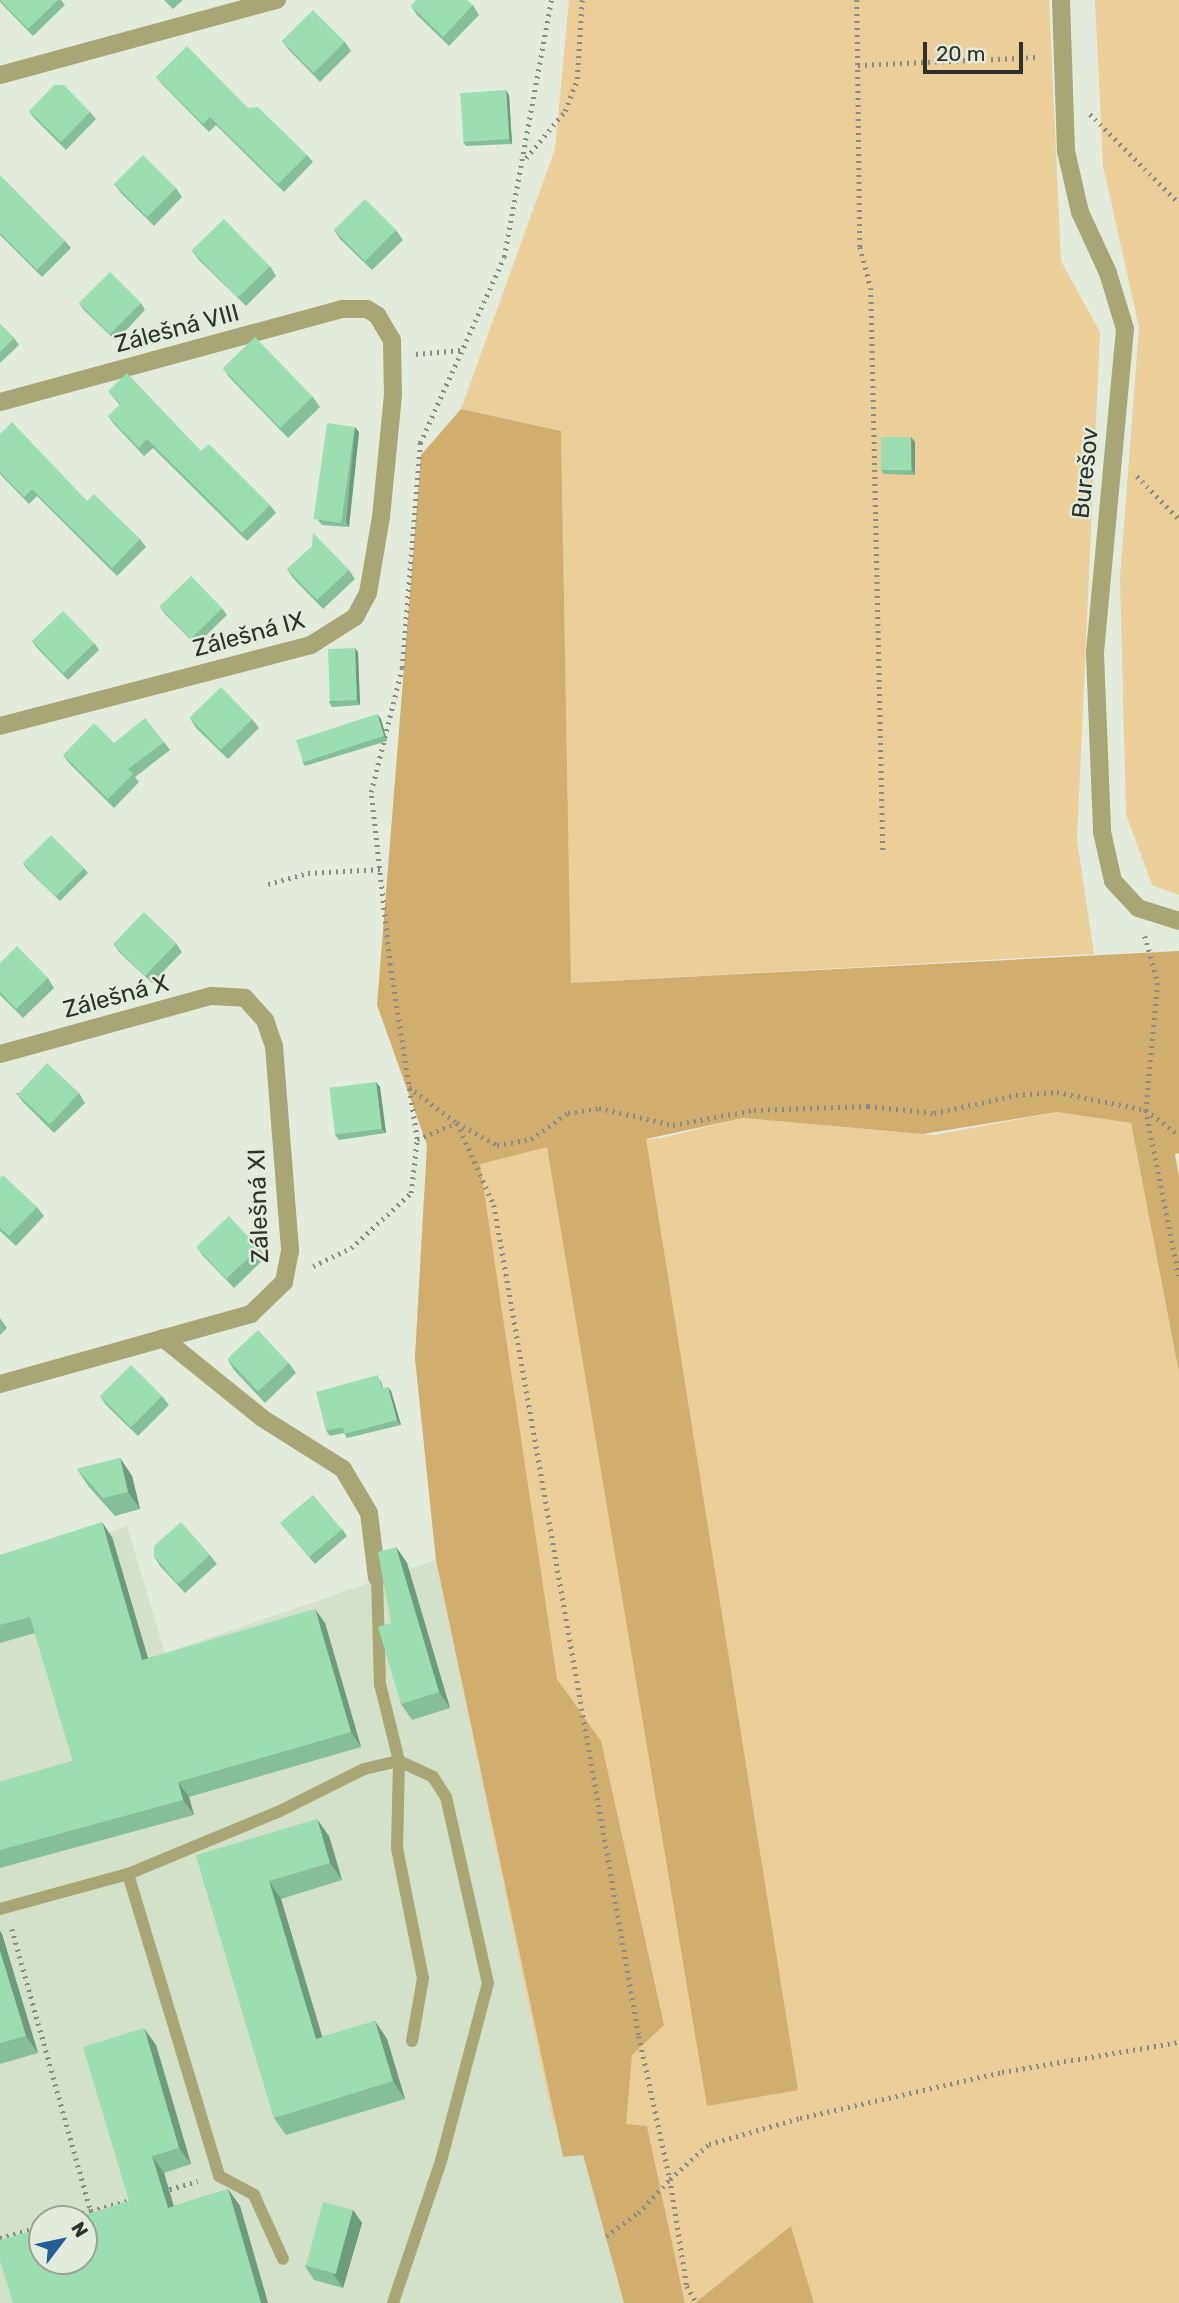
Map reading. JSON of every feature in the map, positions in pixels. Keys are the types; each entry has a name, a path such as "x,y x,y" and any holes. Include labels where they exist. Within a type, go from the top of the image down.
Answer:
{"street":[{"path":"0,75 276,0"},
{"name":"Burešov","path":"1061,0 1066,150 1080,212 1108,272 1125,330 1095,654 1102,832 1114,881 1138,908"},
{"name":"Zálešná VIII","path":"0,402 342,309 367,309"},
{"name":"Zálešná IX","path":"0,726 311,645 346,625 362,605 370,580 381,517 393,355 387,327 367,309"},
{"path":"1138,908 1179,921"},
{"name":"Zálešná X","path":"0,1054 211,996 245,999"},
{"name":"Zálešná XI","path":"0,1384 251,1314 284,1282 290,1251 274,1046 265,1020 245,999"},
{"path":"163,1338 262,1418 343,1469 369,1513 377,1578"}],"lane":[{"path":"377,1578 380,1684 399,1761 397,1848 423,1978 412,2041"},
{"path":"3,1908 128,1874 278,1812 364,1769 399,1761 432,1777 446,1797 488,1983 441,2161 393,2303"},
{"path":"128,1874 219,2176 254,2195 283,2259"}],"path":[{"path":"284,1282 351,1248 411,1193 417,1139 390,965 382,869 371,792 402,668 420,443 504,257 524,160 551,0"},
{"path":"524,160 569,100 577,79 582,0"},
{"path":"857,0 860,247 872,288 883,850"},
{"path":"858,65 1063,56"},
{"path":"1064,88 1179,203"},
{"path":"393,355 461,350"},
{"path":"1128,467 1179,519"},
{"path":"268,884 308,873 382,869"},
{"path":"1138,908 1158,983 1146,1110 1179,1276"},
{"path":"409,1087 457,1123 497,1145 531,1139 568,1113 599,1108 673,1125 754,1110 868,1106 934,1113 1016,1096 1058,1092 1146,1110 1179,1135"},
{"path":"417,1139 457,1123"},
{"path":"457,1123 494,1205 639,2036 670,2179 687,2286 697,2303"},
{"path":"3,1908 89,2205"},
{"path":"606,2236 638,2213 709,2144 800,2118 1002,2072 1179,2042"},
{"path":"155,2193 219,2176"},
{"path":"98,2209 142,2197"},
{"path":"0,2238 28,2230"}],"shaded area":[{"path":"569,0 1049,0 1061,261 1100,332 1077,840 1094,954 571,983 561,431 461,409 555,149"},
{"path":"1095,0 1179,0 1179,895 1152,885 1126,814 1120,578 1139,327 1103,166"},
{"path":"461,409 561,431 571,983 1179,951 1179,1153 1175,1154 1179,1176 1179,1373 1131,1123 1057,1112 923,1134 743,1118 646,1139 798,2090 707,2106 547,1147 480,1164 557,1679 601,1741 664,2025 632,2055 626,2124 647,2126 685,2303 624,2303 583,2155 563,2157 436,1560 415,1358 427,1145 377,1005 421,455"},
{"path":"1057,1112 1131,1123 1179,1373 1179,2303 814,2303 791,2227 695,2303 685,2303 647,2126 553,2121 436,1560 415,1358 424,1193 486,1160 533,1147 661,1138 743,1118 935,1135"},
{"path":"127,1526 165,1653 436,1560 554,2121 583,2155 624,2303 0,2303 0,1569"},
{"path":"791,2226 814,2303 695,2303"}],"building":[{"path":"0,0 58,0 28,29"},
{"path":"416,0 467,0 473,5 443,37 411,6"},
{"path":"313,10 345,42 314,73 282,41"},
{"path":"187,46 248,108 258,107 307,155 278,184 210,117 203,124 156,77"},
{"path":"54,85 64,85 90,112 61,142 29,111"},
{"path":"506,90 509,139 464,142 460,93"},
{"path":"143,155 176,188 147,217 114,184"},
{"path":"1,176 65,241 37,270 0,233"},
{"path":"365,199 396,230 365,261 334,230"},
{"path":"224,219 270,266 237,298 192,250"},
{"path":"110,272 141,303 110,334 79,303"},
{"path":"0,324 14,338 0,352"},
{"path":"255,337 313,397 280,428 223,368"},
{"path":"127,373 201,451 209,444 270,505 242,533 147,439 139,448 108,416 121,404 108,391"},
{"path":"12,422 87,501 94,494 140,539 112,568 32,489 24,497 0,472 0,434"},
{"path":"327,423 355,427 341,523 314,519"},
{"path":"881,437 911,437 911,470 881,470"},
{"path":"313,533 349,570 317,600 287,569 312,546"},
{"path":"191,576 222,608 191,639 159,607"},
{"path":"63,611 94,643 63,673 32,641"},
{"path":"355,648 357,700 330,701 328,649"},
{"path":"221,687 252,719 221,750 189,718"},
{"path":"377,714 384,736 303,762 296,740"},
{"path":"145,718 164,742 128,769 133,774 108,799 63,755 94,723 114,743"},
{"path":"51,835 84,868 56,897 23,863"},
{"path":"144,912 176,943 145,976 113,944"},
{"path":"17,946 48,978 16,1009 0,992 0,963"},
{"path":"47,1063 79,1093 50,1124 18,1094"},
{"path":"376,1082 382,1129 335,1134 329,1088"},
{"path":"3,1175 37,1207 9,1236 0,1228 0,1178"},
{"path":"229,1216 259,1248 226,1279 196,1247"},
{"path":"258,1330 289,1363 258,1392 227,1359"},
{"path":"131,1365 162,1396 131,1427 100,1396"},
{"path":"378,1375 382,1388 388,1387 397,1420 344,1434 343,1427 326,1431 316,1392"},
{"path":"120,1458 128,1492 103,1498 77,1469"},
{"path":"313,1495 342,1529 309,1557 280,1523"},
{"path":"102,1522 142,1660 315,1609 351,1732 178,1782 183,1800 0,1850 0,1782 73,1761 30,1617 0,1625 0,1555"},
{"path":"181,1522 210,1555 178,1584 154,1556 154,1546"},
{"path":"396,1547 439,1692 401,1704 378,1627 391,1623 378,1552"},
{"path":"317,1819 330,1863 269,1881 316,2039 375,2021 393,2081 274,2118 196,1855"},
{"path":"0,1951 26,2036 0,2043"},
{"path":"144,2028 179,2148 152,2156 168,2208 228,2189 261,2303 13,2303 0,2261 0,2240 28,2232 28,2275 98,2275 98,2211 129,2201 83,2047"},
{"path":"323,2202 353,2210 336,2274 306,2266"}]}
